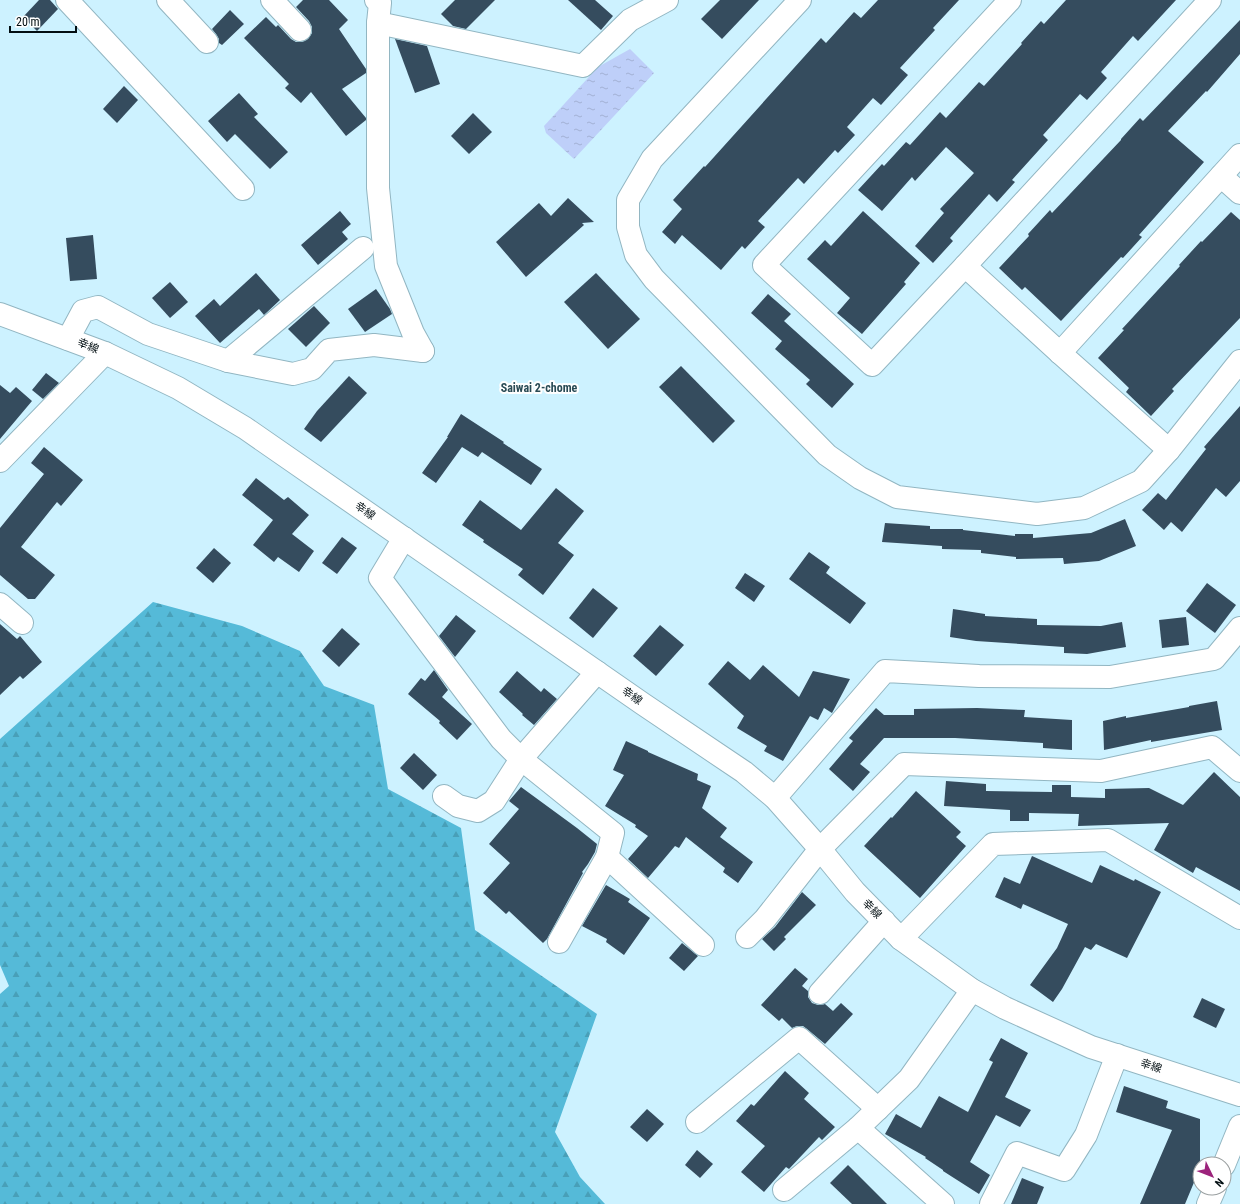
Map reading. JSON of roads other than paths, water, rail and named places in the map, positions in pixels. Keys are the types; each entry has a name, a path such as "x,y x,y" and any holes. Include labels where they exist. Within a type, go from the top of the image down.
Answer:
{"street":[{"path":"67,0 243,189"},
{"path":"168,0 207,42"},
{"path":"272,0 300,30"},
{"path":"68,339 83,311 98,307 148,334 228,361 293,374 312,369 329,350 374,345 423,351 413,333 386,266 378,188 378,23 380,3 376,0"},
{"path":"378,23 583,66 630,20 667,0"},
{"path":"800,0 652,159 628,200 628,228 636,255 654,279 826,455 860,478 897,497 1037,514 1084,508 1141,481 1169,450 1240,361"},
{"path":"1010,0 764,265 872,365 1210,0"},
{"path":"1060,353 1240,155"},
{"path":"1221,176 1240,193"},
{"path":"228,361 363,248"},
{"path":"965,266 1169,450"},
{"name":"幸線","path":"0,314 105,353 178,388 245,428 744,772 775,798 820,848 855,892 901,939 972,990 1005,1008 1091,1047 1240,1095"},
{"path":"0,461 105,353"},
{"path":"404,538 380,578 501,739 521,759 613,833 607,857 559,942"},
{"path":"0,604 22,623"},
{"path":"775,798 885,671 979,676 1110,677 1214,659 1240,628"},
{"path":"444,796 458,806 478,811 494,801 521,759 597,672"},
{"path":"746,937 765,919 820,848 904,764 1101,771 1212,747 1240,771"},
{"path":"901,939 993,844 1108,840 1240,918"},
{"path":"607,857 703,945"},
{"path":"820,993 884,921"},
{"path":"784,1190 858,1128 909,1079 972,990"},
{"path":"697,1122 799,1038 878,1109"},
{"path":"991,1204 1017,1153 1064,1170 1086,1135 1117,1055"},
{"path":"1228,1156 1240,1126"},
{"path":"858,1128 943,1204"}],"water":[{"path":"630,49 654,73 574,159 546,133 544,126 598,67"}],"district":[{"name":"Saiwai 2-chome","path":"539,388"}]}
